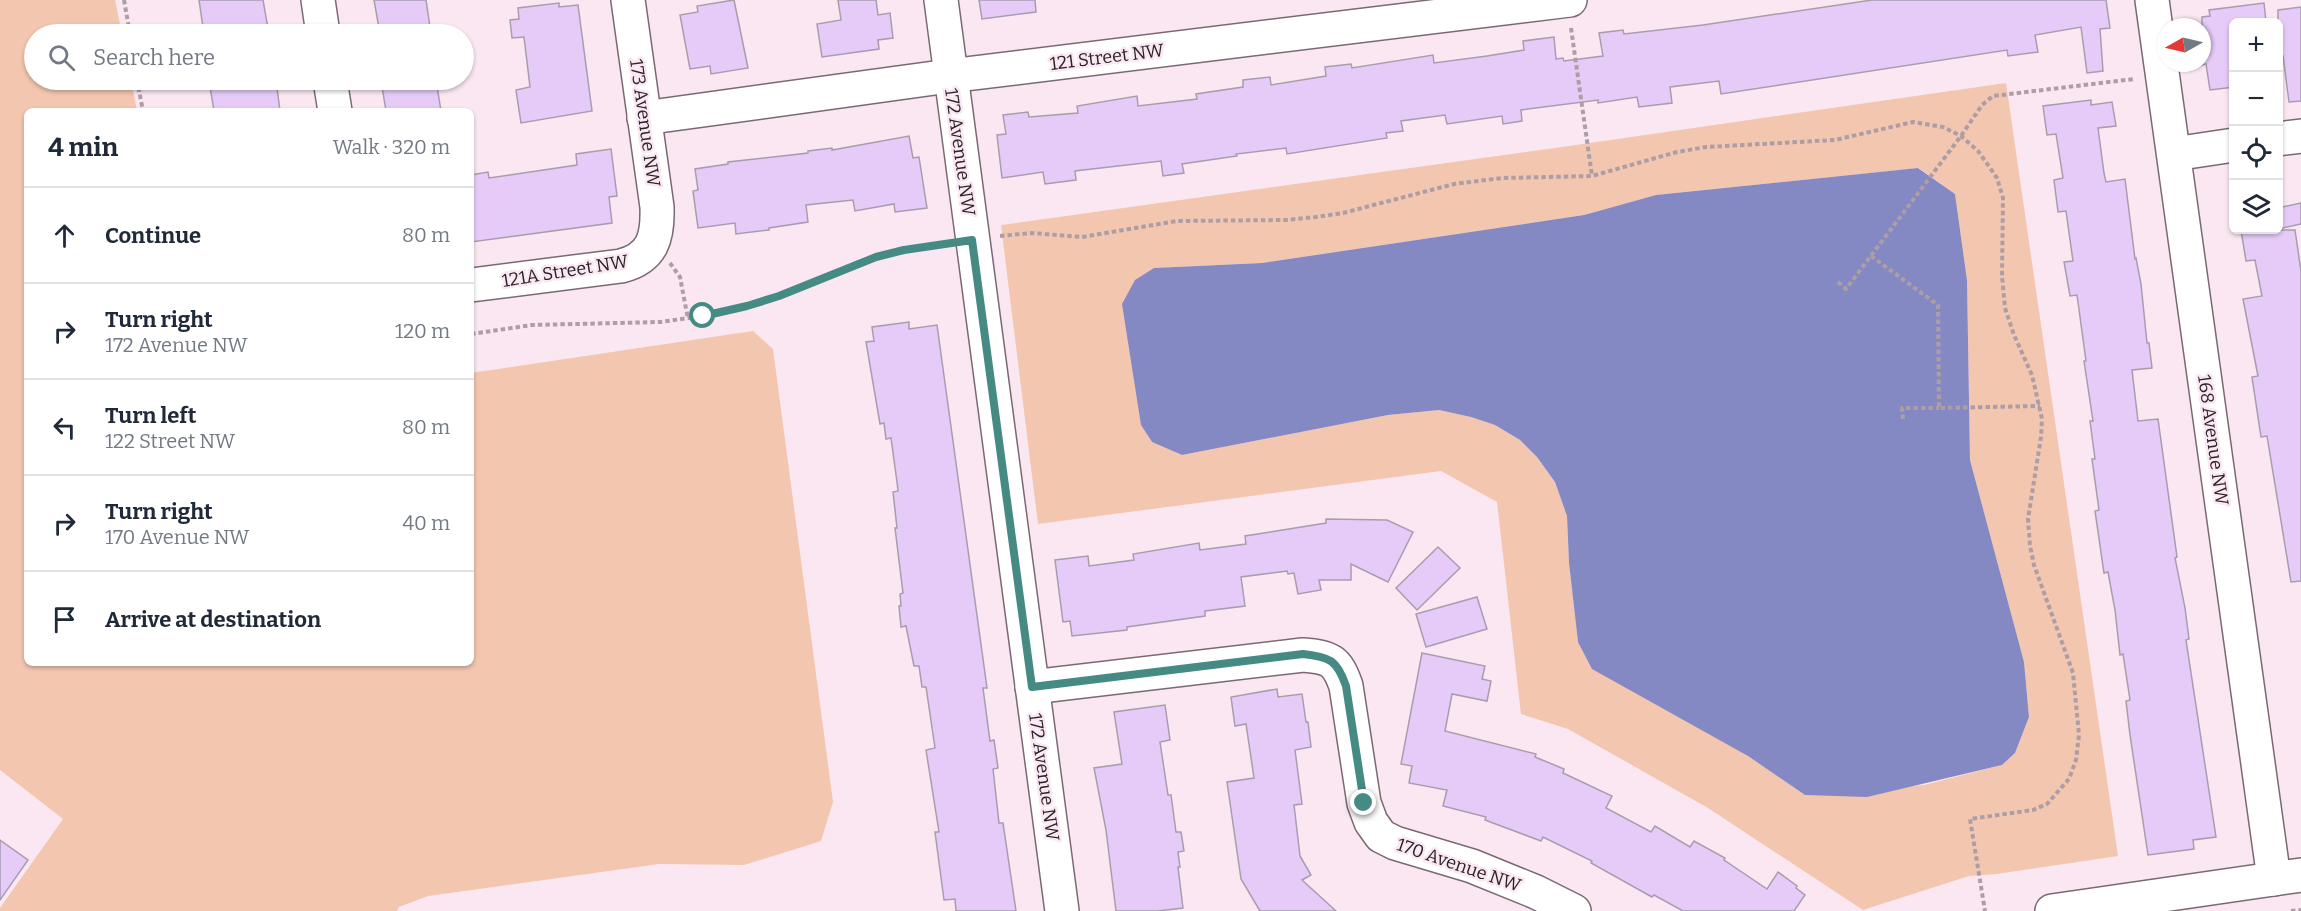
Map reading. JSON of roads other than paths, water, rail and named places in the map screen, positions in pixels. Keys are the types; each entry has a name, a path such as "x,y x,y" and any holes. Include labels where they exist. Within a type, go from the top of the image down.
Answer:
{"street":[{"path":"318,0 322,24"},
{"name":"173 Avenue NW","path":"628,0 657,207 653,245"},
{"name":"172 Avenue NW","path":"940,0 1062,911"},
{"name":"168 Avenue NW","path":"2152,0 2174,154 2288,877"},
{"name":"121 Street NW","path":"644,118 949,76 1560,1"},
{"path":"332,90 335,108"},
{"path":"2283,138 2301,136"},
{"path":"2174,154 2229,146"},
{"name":"121A Street NW","path":"474,285 621,266 633,263 653,245"},
{"name":"170 Avenue NW","path":"1032,687 1303,654 1320,656 1332,661 1340,671 1346,686 1364,803 1371,822 1381,836 1395,843 1472,866 1536,892 1574,911"},
{"path":"2052,911 2288,877"}],"water":[{"path":"1918,168 1955,194 1967,280 1970,460 2024,662 2029,717 2015,753 2002,765 1867,797 1805,795 1748,756 1592,669 1578,642 1569,563 1567,516 1555,482 1537,457 1520,440 1495,425 1439,410 1388,415 1182,455 1152,442 1141,425 1122,304 1135,280 1154,268 1262,263 1584,215 1656,195"}]}
